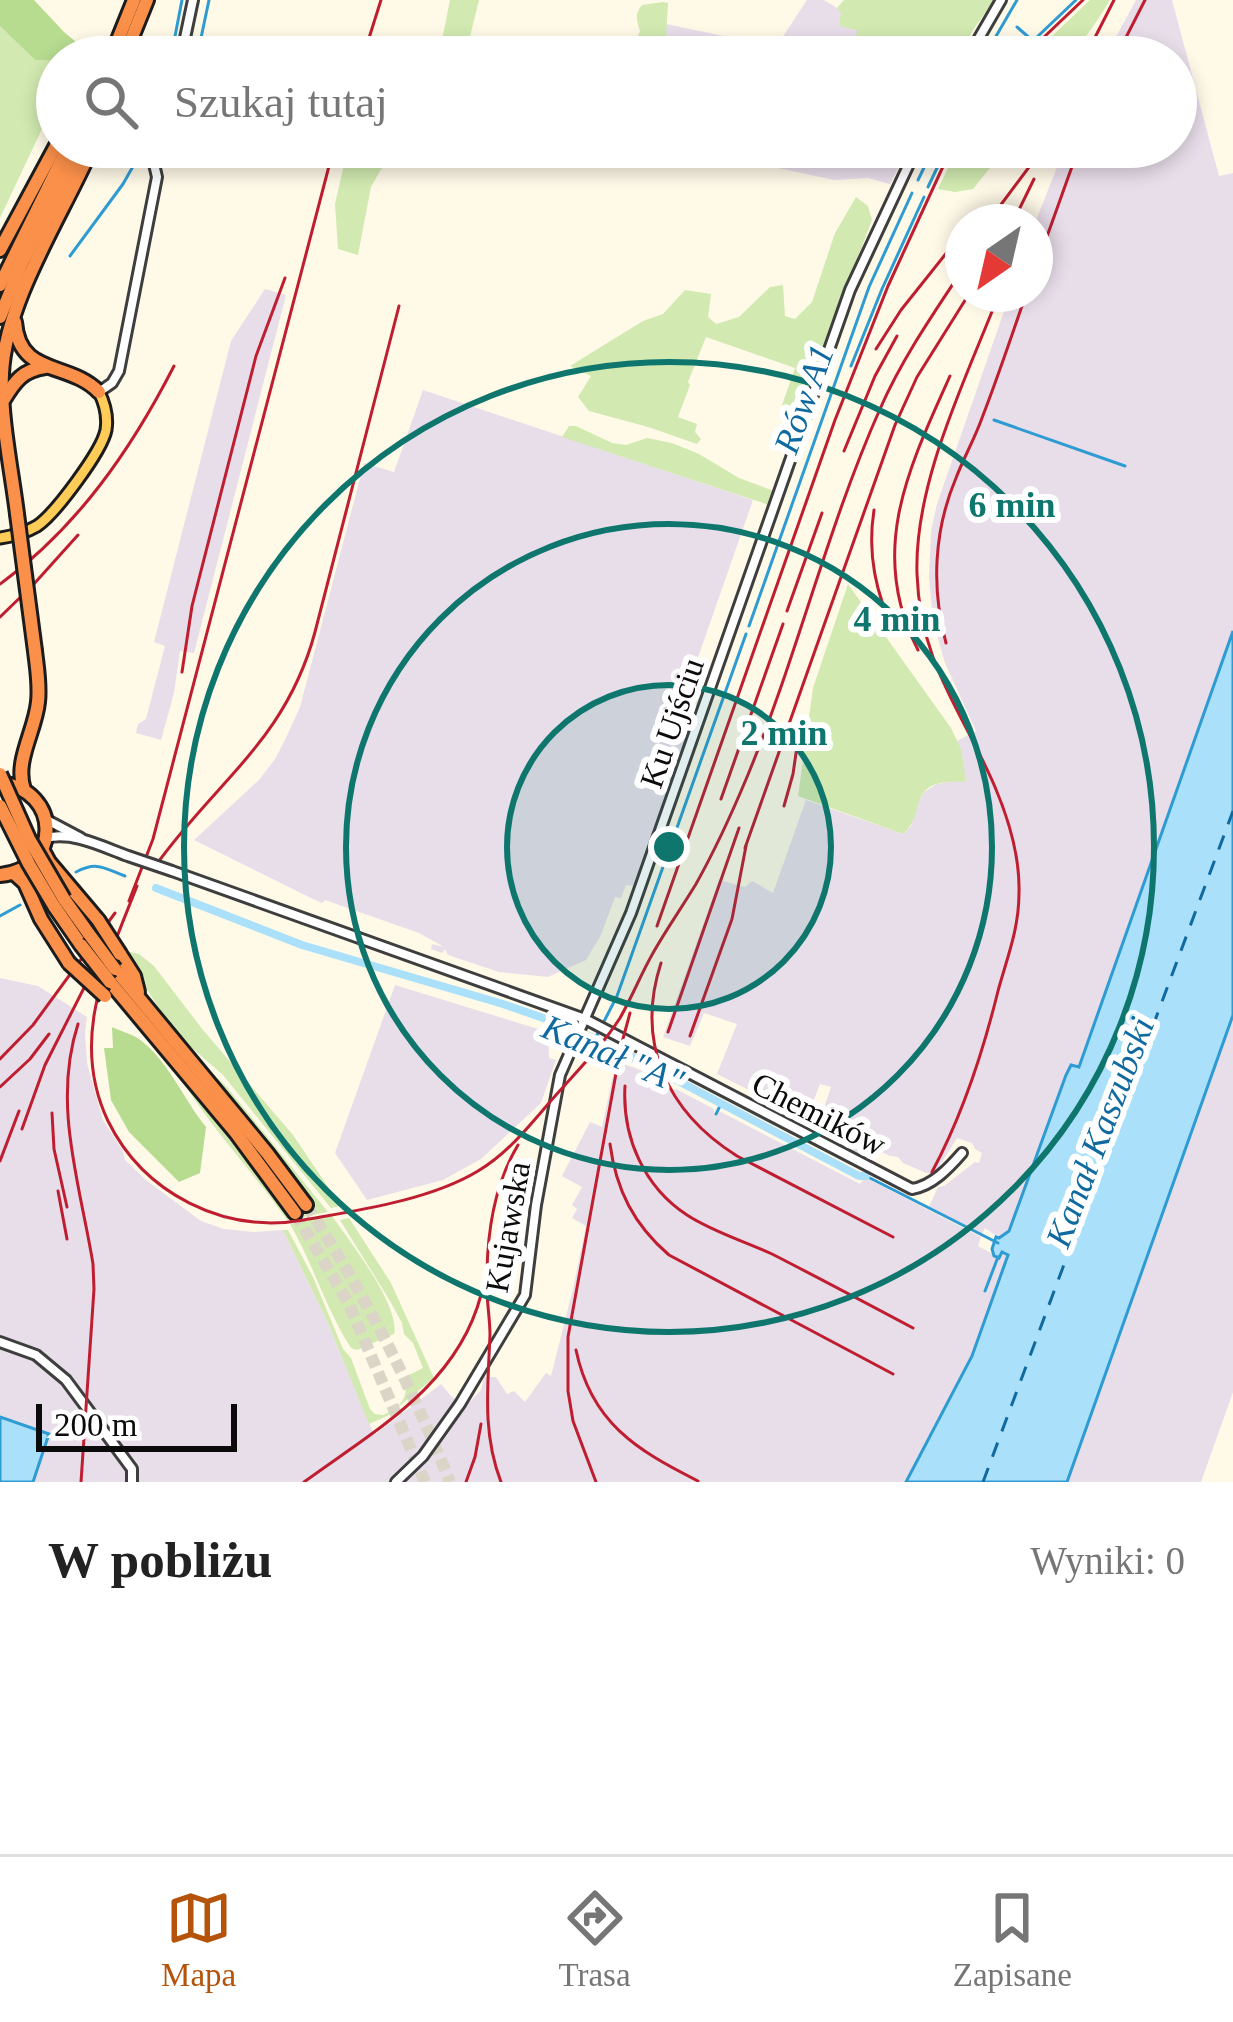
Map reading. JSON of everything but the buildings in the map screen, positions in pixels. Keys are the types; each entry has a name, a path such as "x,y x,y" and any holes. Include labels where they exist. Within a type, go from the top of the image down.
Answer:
{"highway":[{"path":"119,36 134,0"},
{"path":"132,36 147,0"},
{"path":"0,250 44,168"},
{"path":"0,285 58,168"},
{"path":"24,790 20,770 38,701 3,400 4,354 7,316 22,263 70,168"},
{"path":"7,316 81,168"},
{"path":"7,316 35,362 79,376 99,392"},
{"path":"3,400 21,375 45,367"},
{"path":"0,774 59,902"},
{"path":"0,783 24,790 39,804 46,819 50,862 98,920 112,975"},
{"path":"0,806 28,864 112,975 141,1020 301,1209 267,1153 140,999 112,975 69,963 25,883 7,874"},
{"path":"7,874 33,862 45,843"}],"main road":[{"path":"0,538 25,533 48,517 99,447 106,422 99,392"}],"street":[{"path":"185,36 193,0"},
{"path":"980,36 1001,0"},
{"path":"99,392 119,371 157,177 155,168"},
{"name":"Ku Ujściu","path":"581,1027 631,913 850,290 907,168"},
{"path":"46,819 82,839 581,1027"},
{"path":"45,843 59,835 82,839"},
{"name":"Chemików","path":"581,1027 601,1027 912,1189 931,1182 962,1153"},
{"name":"Kujawska","path":"396,1482 423,1456 460,1404 525,1294 560,1075 581,1027"},
{"path":"0,1342 36,1355 75,1390 132,1469 133,1482"}],"shaded area":[{"path":"807,0 824,0 858,30 857,36 783,36"},
{"path":"1136,0 1172,0 1182,36 1116,36"},
{"path":"666,24 723,36 666,36"},
{"path":"1197,94 1219,176 1233,173 1233,631 1079,1068 1066,1075 1008,1232 999,1238 929,1207 938,1187 979,1163 982,1153 972,1143 957,1138 935,1173 929,1174 874,1148 861,1156 823,1137 817,1128 831,1087 820,1084 810,1110 799,1115 717,1074 737,1024 704,1013 690,1046 663,1037 719,880 745,887 752,881 773,893 806,800 903,834 924,792 954,781 961,750 957,741 976,731 945,663 933,621 929,578 937,504 1004,312 1053,312 1053,204 1042,204 1057,168 1197,168"},
{"path":"779,168 898,168 890,184 868,178 834,180"},
{"path":"265,289 286,295 194,653 180,651 161,740 136,733 138,724 146,719 165,646 154,642 231,341"},
{"path":"423,390 753,500 673,729 688,734 635,886 626,885 621,898 615,897 586,960 548,977 499,972 448,955 445,949 442,953 431,949 432,944 444,947 419,933 325,900 322,903 194,840 259,780 286,738 300,707 364,463 394,472"},
{"path":"0,978 38,986 87,1017 87,1063 103,1120 125,1160 146,1180 201,1221 224,1229 283,1230 374,1435 441,1384 466,1406 481,1390 484,1377 496,1377 507,1394 514,1391 525,1402 546,1373 551,1376 586,1226 572,1218 577,1209 572,1205 582,1187 562,1176 590,1122 602,1127 616,1061 860,1184 868,1179 981,1237 978,1246 995,1255 1009,1254 972,1356 906,1482 33,1482 48,1434 0,1417"},
{"path":"395,985 548,1032 549,1058 556,1060 541,1103 481,1159 443,1180 367,1200 335,1153"},
{"path":"1233,1015 1233,1392 1201,1482 1067,1482"}],"green space":[{"path":"0,0 34,0 69,36 36,36 35,60 0,26"},
{"path":"450,0 479,0 470,36 443,36"},
{"path":"844,0 994,0 970,36 856,36 857,30 839,26 837,8"},
{"path":"1090,0 1110,0 1087,36 1052,36"},
{"path":"668,3 666,36 638,36 642,5"},
{"path":"0,26 36,60 36,142 0,218"},
{"path":"343,168 383,168 371,187 358,255 338,249 335,204"},
{"path":"948,168 990,168 973,189 938,189"},
{"path":"856,197 868,206 872,220 800,411 781,408 795,368 706,337 678,417 697,424 695,432 701,439 697,444 589,411 578,397 591,376 570,366 643,321 663,314 685,290 711,294 708,317 716,324 739,317 770,287 783,285 785,316 795,319 812,302 835,233"},
{"path":"569,426 612,443 626,445 647,438 672,443 774,491 769,505 562,437"},
{"path":"848,584 951,728 961,749 966,782 946,782 925,791 903,834 798,796 813,688"},
{"path":"122,950 139,954 154,966 293,1135 341,1206 331,1208 223,1075 184,1041"},
{"path":"112,1027 149,1048 206,1127 200,1173 179,1182 129,1132 111,1100 104,1048 113,1048"},
{"path":"206,1067 328,1212 287,1220 185,1085 291,1215 311,1201"},
{"path":"332,1216 372,1274 394,1322 394,1334 357,1350 342,1333 290,1224"},
{"path":"349,1218 391,1283 434,1378 387,1416 369,1424 283,1230 288,1230 313,1277 370,1409 383,1415 402,1401 403,1378 423,1368 390,1301 340,1220"}],"water":[{"name":"Kanał Kaszubski","path":"1233,631 1233,1015 1067,1482 906,1482 972,1356 1008,1255 994,1256 996,1237 1009,1231 1066,1075 1071,1065 1079,1067"},
{"path":"0,1417 49,1434 33,1482 0,1482"}],"waterway":[{"path":"175,36 182,0"},
{"path":"201,36 209,0"},
{"name":"Rów A1","path":"996,36 1017,0"},
{"path":"1038,36 1076,0"},
{"path":"1017,27 1027,36"},
{"path":"70,256 132,168"},
{"name":"Rów A1","path":"918,180 924,168"},
{"path":"928,187 937,168"},
{"name":"Rów A1","path":"749,626 869,287 912,193"},
{"path":"851,366 924,197"},
{"path":"994,420 1125,466"},
{"name":"Rów A1","path":"595,1039 617,996 746,634"},
{"name":"Kanał \"A\"","path":"76,872 95,866 125,876"},
{"name":"Kanał \"A\"","path":"156,888 302,945 569,1027 866,1176"},
{"name":"Kanał \"A\"","path":"0,916 20,905"},
{"path":"716,1114 721,1104"},
{"name":"Kanał \"A\"","path":"866,1176 998,1243"},
{"path":"985,1291 998,1257"}],"ferry route":[{"path":"983,1482 1233,811"}],"tunnel":[{"path":"306,1205 385,1340 450,1482"},
{"path":"295,1213 348,1302 425,1482"}],"railway":[{"path":"370,36 381,0"},
{"path":"1045,36 1083,0"},
{"path":"1096,36 1114,0"},
{"path":"1127,36 1145,0"},
{"path":"129,901 153,839 329,168"},
{"path":"657,926 835,420 888,286 942,168"},
{"path":"1001,204 1028,168"},
{"path":"1053,220 1071,168"},
{"path":"1022,204 1034,179"},
{"path":"876,349 945,255"},
{"path":"182,672 192,606 256,356 285,278"},
{"path":"137,886 104,973 92,1031 92,1061 108,1121 123,1147 165,1188 216,1214 274,1223 417,1197 490,1163 520,1136 613,1028 703,871 765,732 880,409 945,297"},
{"path":"156,865 268,731 302,670 399,306"},
{"path":"745,848 895,425 917,377 958,312"},
{"path":"932,1172 978,1060 1018,906 1018,866 1009,826 934,661 917,574 918,539 933,467 992,312"},
{"path":"946,643 937,580 943,518 1020,312"},
{"path":"844,451 897,336"},
{"path":"0,584 78,513 140,428 174,366"},
{"path":"918,650 903,614 895,544 908,477 950,376"},
{"path":"874,510 875,573 894,632"},
{"path":"787,611 822,513"},
{"path":"0,617 78,535"},
{"path":"721,799 783,624"},
{"path":"784,806 800,726"},
{"path":"668,1032 739,828"},
{"path":"690,1036 732,919 746,846"},
{"path":"0,1059 33,1025 115,913"},
{"path":"661,963 654,992 655,1048 675,1097 692,1119 737,1156 893,1237"},
{"path":"22,1129 45,1065 90,976"},
{"path":"596,1482 573,1421 568,1337 630,1013"},
{"path":"78,1024 71,1054 68,1114 94,1289 81,1482"},
{"path":"0,1087 49,1034"},
{"path":"625,1086 632,1142 648,1175 672,1204 913,1328"},
{"path":"0,1161 19,1111"},
{"path":"52,1113 54,1149 67,1207"},
{"path":"610,1144 629,1206 669,1255 893,1374"},
{"path":"501,1482 489,1427 488,1251 497,1196 518,1145"},
{"path":"58,1191 67,1239"},
{"path":"304,1482 385,1424 433,1380 469,1327 481,1295"},
{"path":"576,1350 593,1396 619,1431 698,1481"},
{"path":"466,1482 481,1424"}]}
